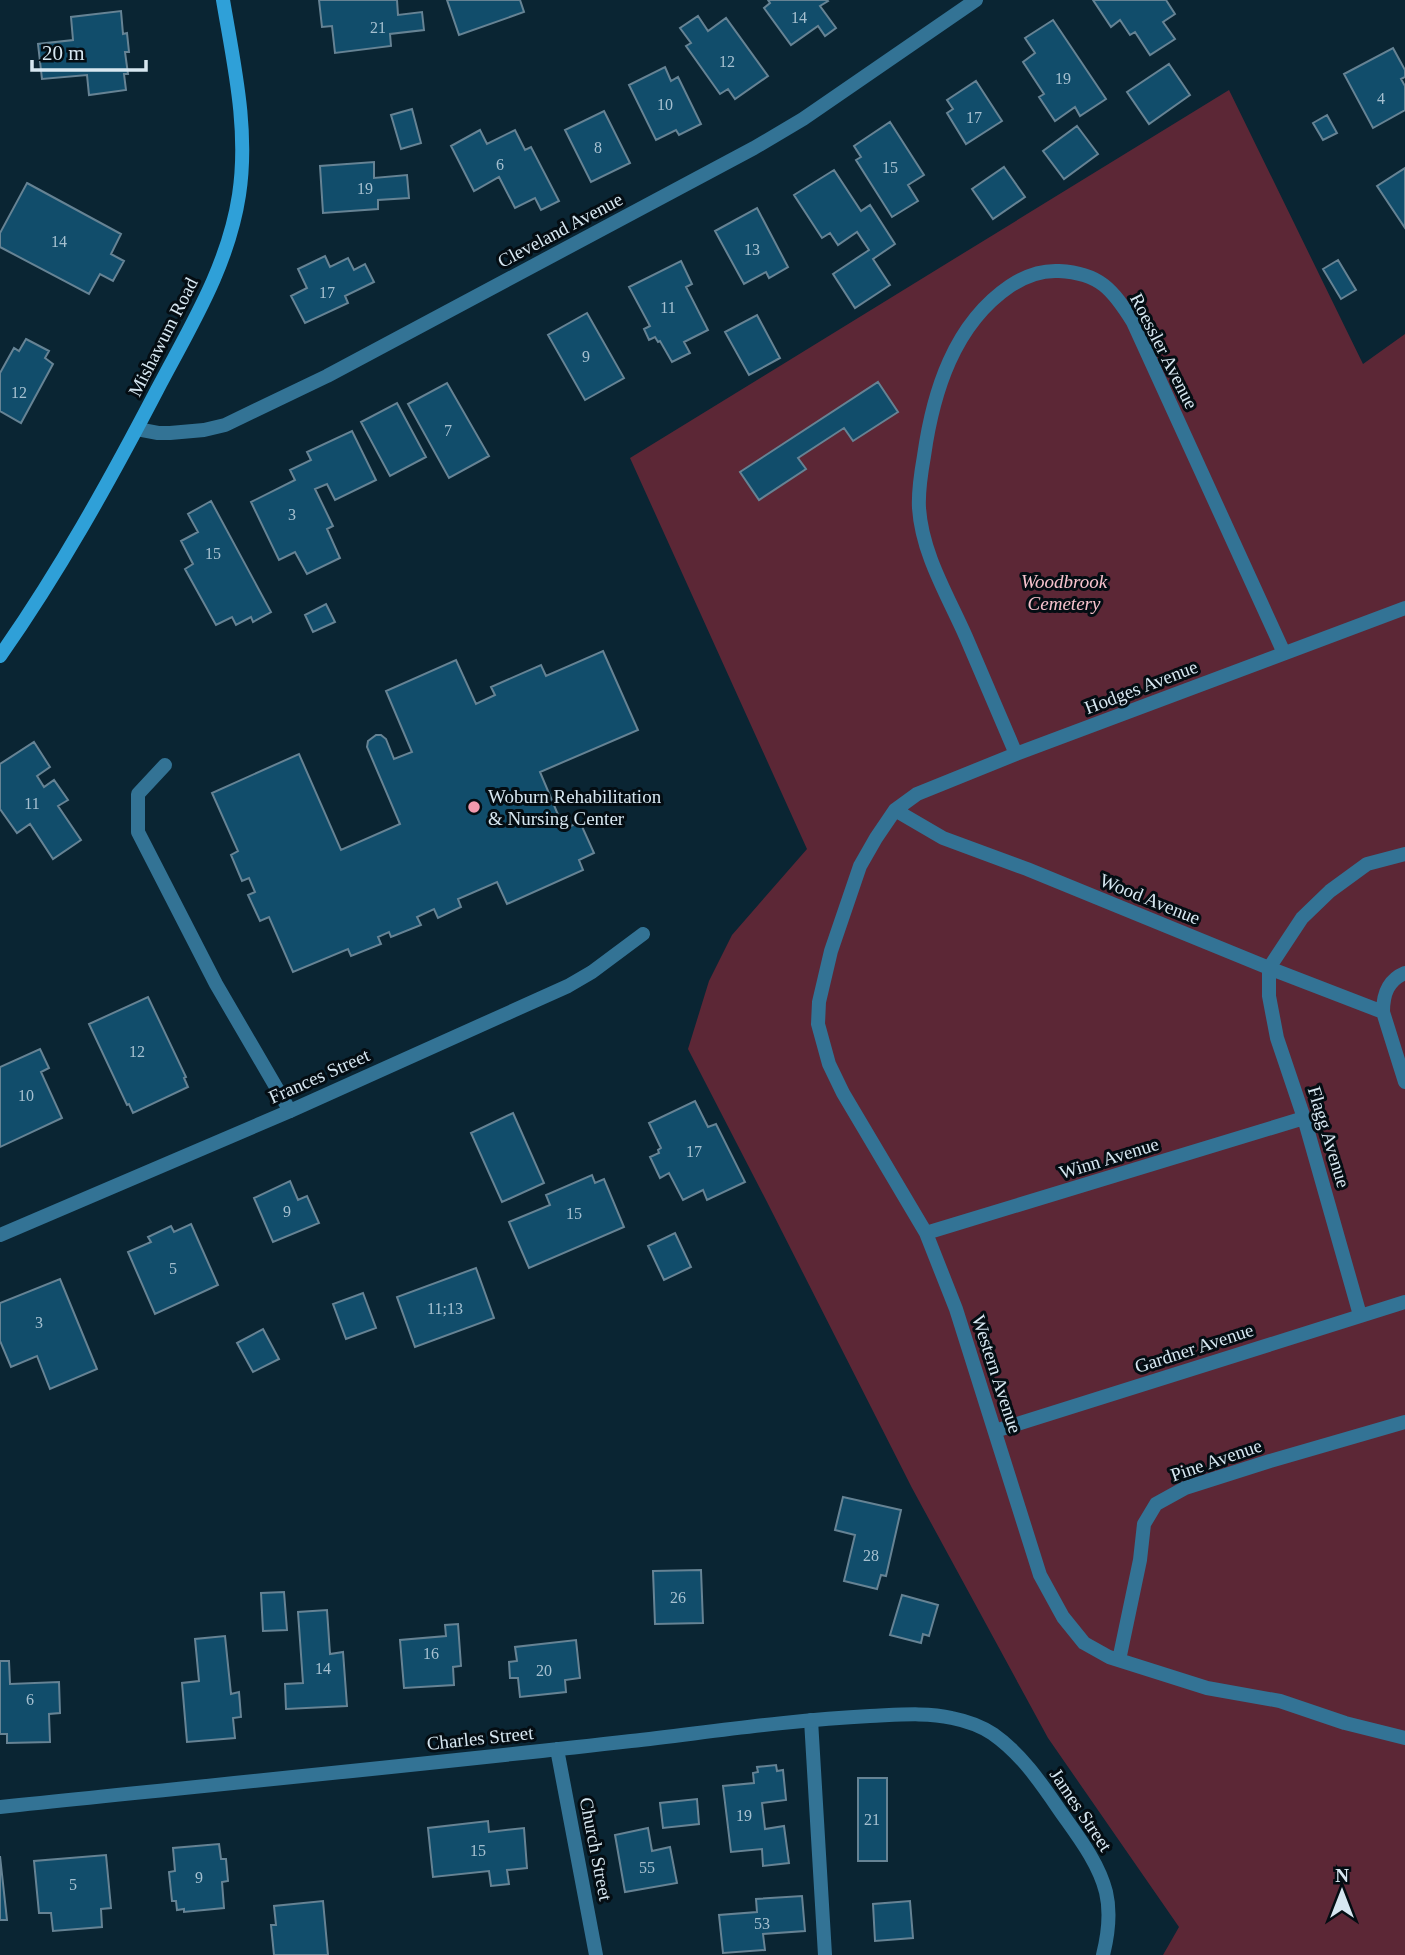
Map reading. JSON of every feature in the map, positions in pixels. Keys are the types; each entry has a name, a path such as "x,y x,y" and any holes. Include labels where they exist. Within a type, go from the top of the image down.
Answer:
{"main road":[{"name":"Mishawum Road","path":"0,656 59,566 137,429 230,242 241,170 241,118 238,82 223,0"}],"street":[{"name":"Cleveland Avenue","path":"137,429 170,433 225,425 327,376 754,148 803,119 976,0"},
{"name":"Roessler Avenue","path":"1016,754 934,568 923,534 919,508 920,476 927,435 953,351 967,327 982,310 1000,293 1029,276 1052,271 1082,274 1111,290 1121,303 1133,322 1284,653"},
{"name":"Hodges Avenue","path":"895,810 917,794 1016,754 1405,608"},
{"path":"165,765 138,794 138,832 216,984 290,1111"},
{"name":"Wood Avenue","path":"895,810 943,838 1027,869 1269,968 1383,1007"},
{"name":"Western Avenue","path":"895,810 860,866 831,951 819,1002 818,1024 829,1064 843,1093 926,1233 956,1309 1040,1575 1063,1617 1084,1643 1109,1657 1207,1688 1280,1701 1345,1723 1405,1738"},
{"path":"1269,968 1302,918 1330,891 1367,864 1405,854"},
{"name":"Frances Street","path":"0,1236 290,1111 568,986 600,967 643,934"},
{"name":"Flagg Avenue","path":"1269,968 1269,996 1277,1038 1304,1118 1360,1315"},
{"path":"1405,973 1396,977 1386,989 1383,1007 1405,1082"},
{"name":"Winn Avenue","path":"926,1233 1304,1118"},
{"name":"Gardner Avenue","path":"995,1431 1405,1302"},
{"name":"Pine Avenue","path":"1119,1660 1140,1560 1144,1524 1156,1504 1197,1484 1405,1422"},
{"name":"Charles Street","path":"0,1807 811,1720 929,1714 963,1721"},
{"path":"811,1720 825,1955"},
{"name":"James Street","path":"963,1721 992,1733 1018,1755 1083,1843 1099,1872 1106,1892 1109,1924 1103,1955"},
{"name":"Church Street","path":"557,1749 597,1955"}],"green space":[{"name":"Woodbrook Cemetery","path":"1229,90 1363,364 1405,334 1405,1955 1163,1955 1179,1927 1048,1738 912,1488 688,1049 709,981 732,935 807,849 630,458"}],"building":[{"path":"319,0 397,0 398,15 422,12 424,30 390,34 391,46 335,53 332,26 322,27"},
{"path":"447,0 520,0 524,12 459,35"},
{"path":"768,0 827,0 820,6 836,28 825,36 818,26 791,45 764,8 770,3"},
{"path":"1093,0 1166,0 1175,14 1163,22 1175,39 1150,55 1135,32 1130,35 1120,20 1111,27"},
{"path":"121,11 123,34 127,33 129,52 125,52 128,74 124,74 126,90 89,95 87,75 42,79 38,44 73,40 71,17"},
{"path":"698,16 708,31 726,18 768,76 735,99 728,89 720,94 686,46 691,43 680,28"},
{"path":"1053,20 1106,99 1080,116 1075,107 1055,121 1039,97 1044,94 1023,62 1035,53 1025,38"},
{"path":"1393,48 1405,70 1405,77 1401,79 1405,86 1405,110 1373,128 1344,74"},
{"path":"1169,64 1190,95 1149,124 1127,92"},
{"path":"665,67 671,81 678,77 701,124 679,135 676,130 656,140 629,85"},
{"path":"976,81 1002,121 966,144 947,113 953,109 947,100"},
{"path":"412,109 421,143 401,149 391,115"},
{"path":"604,111 630,163 591,182 565,130"},
{"path":"1327,115 1337,133 1323,140 1313,123"},
{"path":"890,122 924,175 908,185 918,201 892,217 856,160 861,157 854,146"},
{"path":"1077,126 1098,154 1064,179 1043,151"},
{"path":"480,130 487,144 515,130 525,150 531,147 559,201 541,210 535,198 515,208 499,177 474,191 451,146"},
{"path":"374,162 374,178 407,175 409,198 378,200 378,209 323,213 320,166"},
{"path":"1004,167 1025,197 993,219 972,189"},
{"path":"1405,168 1405,228 1377,186"},
{"path":"834,170 861,211 870,205 895,244 873,259 890,285 855,308 833,274 869,250 857,232 838,245 830,233 822,238 794,195"},
{"path":"27,183 121,234 111,254 124,261 113,281 100,274 89,294 0,247 0,233"},
{"path":"757,208 788,267 769,278 766,272 744,284 715,231"},
{"path":"325,256 330,267 348,258 354,270 365,264 374,282 345,296 348,303 305,323 291,296 307,288 298,269"},
{"path":"1338,260 1356,290 1341,299 1323,269"},
{"path":"681,261 692,284 686,287 708,330 684,342 690,353 672,362 660,341 655,337 649,340 644,329 650,326 629,287"},
{"path":"587,313 624,378 585,400 548,335"},
{"path":"757,315 780,358 749,375 725,332"},
{"path":"26,339 49,351 45,358 53,364 21,423 0,411 0,373 14,348 19,351"},
{"path":"878,382 898,412 853,441 844,428 798,458 806,469 759,500 740,472"},
{"path":"447,383 489,456 449,478 408,404"},
{"path":"397,403 426,457 390,476 361,422"},
{"path":"352,431 376,480 335,500 327,484 315,489 333,526 327,529 340,558 307,574 295,552 279,560 251,502 295,480 290,470 311,460 307,452"},
{"path":"211,501 271,612 253,622 251,617 236,625 232,617 216,625 185,569 193,564 181,541 198,532 188,514"},
{"path":"326,604 335,622 313,632 305,615"},
{"name":"Woburn Rehabilitation & Nursing Center","path":"603,651 638,730 540,772 564,829 580,822 594,853 579,860 583,870 507,904 497,882 458,899 461,907 438,918 434,909 417,917 421,925 391,937 389,932 378,937 381,944 351,956 348,949 293,972 269,917 260,921 248,895 255,892 249,878 242,881 231,855 238,851 212,793 299,754 341,850 400,824 367,747 368,741 381,735 386,739 394,759 412,752 386,691 456,660 476,704 495,695 491,687 541,665 546,676"},
{"path":"34,742 50,767 37,776 44,787 54,780 68,800 58,806 81,840 53,859 30,824 17,833 0,809 0,764"},
{"path":"148,997 186,1077 184,1078 188,1087 133,1113 89,1024"},
{"path":"40,1049 49,1068 41,1072 62,1118 0,1147 0,1067"},
{"path":"695,1101 708,1127 716,1124 745,1182 707,1200 703,1190 683,1200 669,1173 660,1178 650,1157 659,1153 661,1148 649,1123"},
{"path":"513,1113 544,1183 502,1202 471,1133"},
{"path":"592,1175 595,1183 604,1179 624,1227 529,1268 509,1222 550,1205 546,1195"},
{"path":"290,1181 298,1200 307,1196 319,1223 273,1242 254,1198"},
{"path":"191,1224 218,1285 155,1314 128,1252 151,1242 148,1237 171,1226 174,1232"},
{"path":"675,1233 691,1267 664,1280 648,1246"},
{"path":"476,1268 494,1318 415,1347 397,1297"},
{"path":"60,1279 97,1369 50,1389 37,1356 11,1367 0,1341 0,1303"},
{"path":"363,1293 376,1328 346,1339 333,1304"},
{"path":"263,1329 279,1359 253,1372 237,1343"},
{"path":"843,1497 901,1510 886,1576 881,1575 877,1589 844,1581 855,1535 835,1530"},
{"path":"701,1570 703,1623 655,1624 653,1571"},
{"path":"284,1592 287,1630 263,1631 261,1593"},
{"path":"902,1595 938,1605 929,1636 923,1634 921,1643 890,1635"},
{"path":"327,1610 330,1654 343,1652 347,1706 286,1709 285,1684 303,1683 298,1612"},
{"path":"458,1624 461,1666 453,1667 454,1685 404,1688 400,1640 446,1636 445,1625"},
{"path":"225,1636 231,1694 239,1692 241,1717 233,1718 235,1738 187,1742 182,1683 199,1681 195,1639"},
{"path":"576,1640 580,1678 565,1680 566,1692 520,1697 518,1678 510,1678 509,1662 517,1661 515,1647"},
{"path":"0,1661 9,1661 10,1684 59,1682 60,1713 49,1714 50,1742 7,1743 7,1734 0,1734"},
{"path":"776,1765 777,1771 783,1770 786,1800 762,1803 765,1829 784,1826 789,1863 763,1866 762,1849 731,1852 723,1786 754,1783 753,1773 758,1772 757,1767"},
{"path":"858,1778 887,1778 887,1861 858,1861"},
{"path":"697,1799 699,1824 663,1828 660,1803"},
{"path":"488,1821 489,1832 524,1828 527,1868 507,1870 509,1884 491,1886 489,1871 433,1877 428,1828"},
{"path":"648,1828 652,1851 670,1847 677,1883 625,1892 615,1835"},
{"path":"219,1844 221,1859 226,1859 228,1881 222,1882 224,1908 184,1912 184,1909 177,1910 176,1901 172,1901 169,1872 175,1871 173,1848"},
{"path":"106,1855 111,1908 101,1909 102,1927 53,1931 51,1913 39,1913 34,1861"},
{"path":"0,1856 7,1920 0,1920"},
{"path":"802,1896 805,1931 763,1934 765,1950 723,1953 719,1915 757,1912 756,1899"},
{"path":"323,1901 328,1955 274,1955 271,1925 276,1925 274,1906"},
{"path":"910,1901 913,1938 875,1941 873,1904"}],"place":[{"name":"Woburn Rehabilitation & Nursing Center","path":"474,807"}]}
